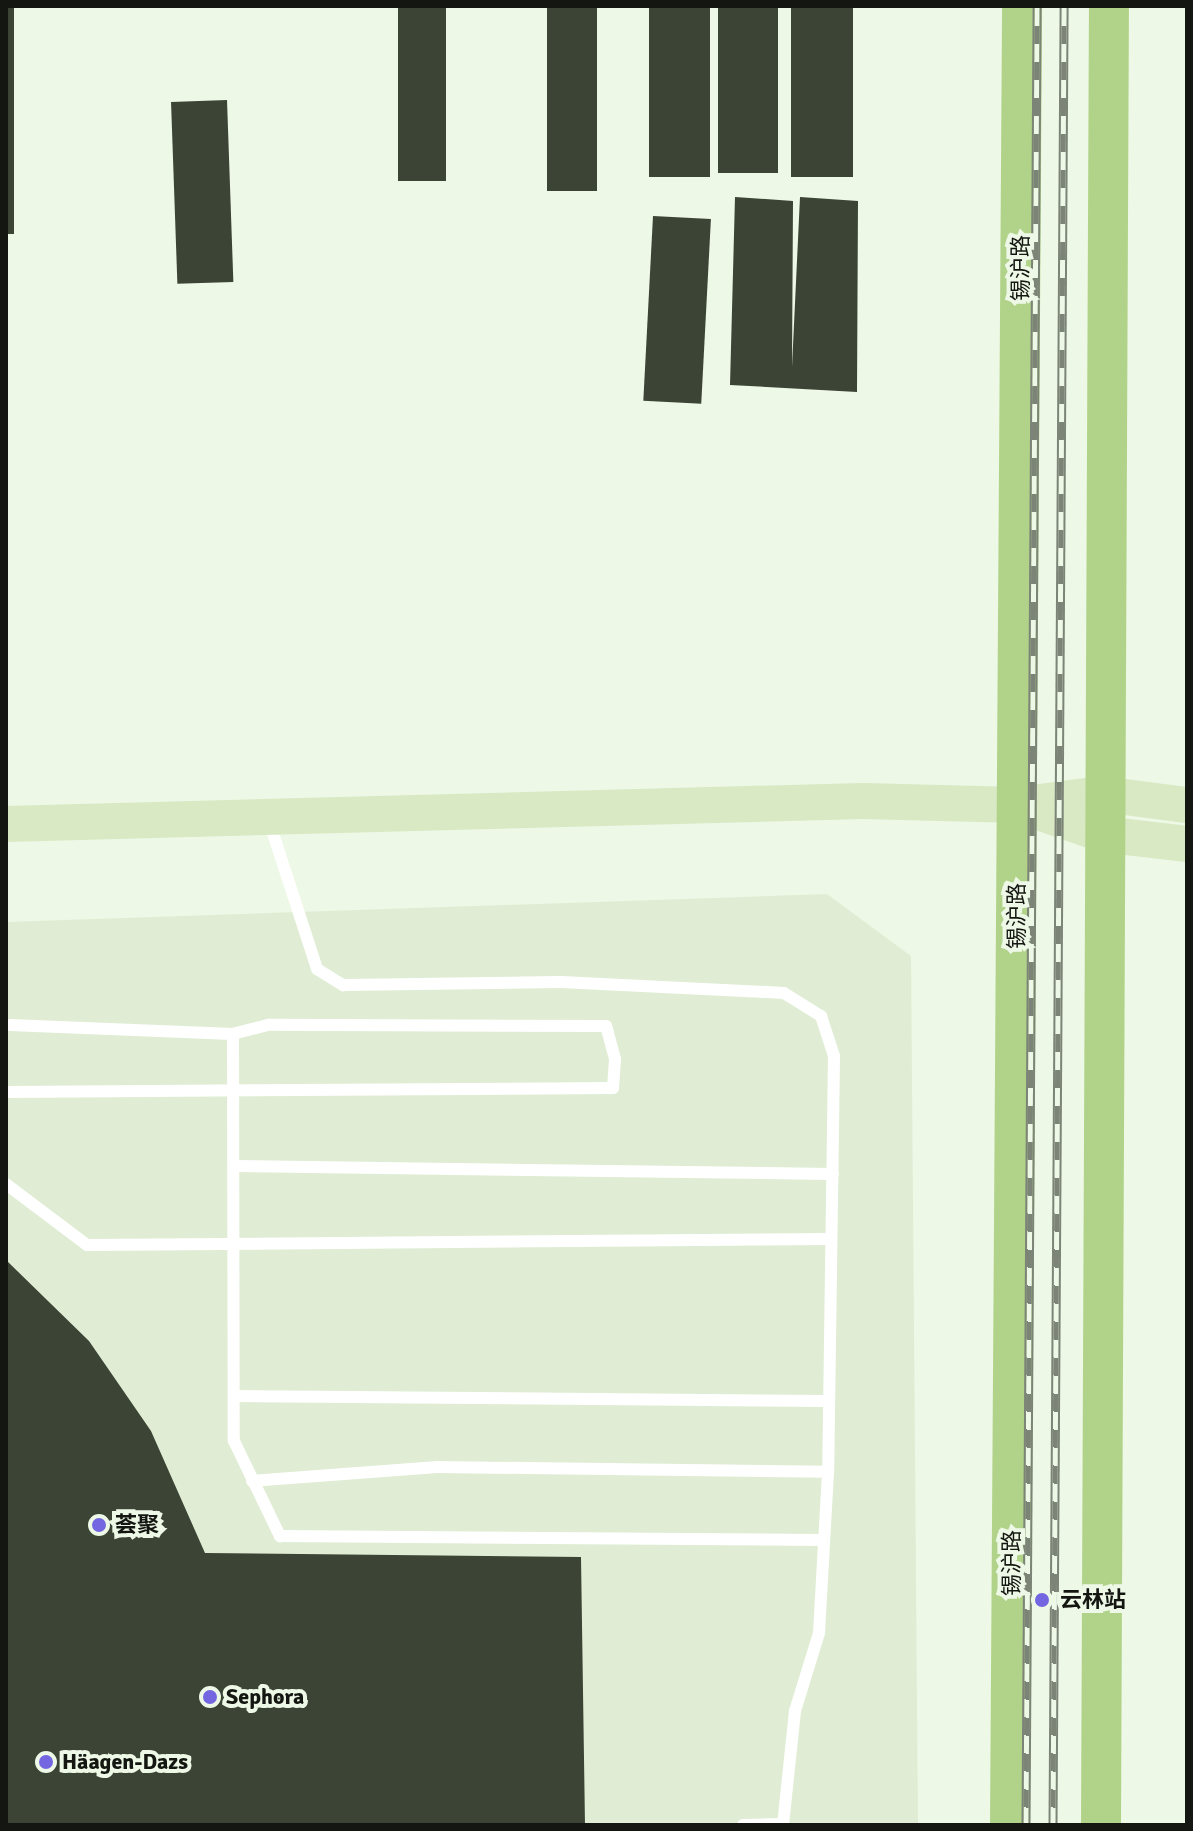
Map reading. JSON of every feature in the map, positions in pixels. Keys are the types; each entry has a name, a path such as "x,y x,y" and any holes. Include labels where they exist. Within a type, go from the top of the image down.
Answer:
{"main road":[{"name":"锡沪路","path":"1010,1825 1022,6"},
{"path":"1101,1825 1101,834 1109,6"}],"street":[{"path":"6,824 269,821 863,801 1018,805 1102,794 1187,805"},
{"path":"1018,805 1101,834 1187,844"}],"lane":[{"path":"269,821 317,969 343,985 561,982 784,993 821,1016 834,1056 828,1472 819,1633 795,1711 783,1824 743,1825"},
{"path":"6,1092 613,1088 615,1059 606,1026 268,1025 233,1034 10,1025"},
{"path":"233,1034 236,1166 234,1441 280,1536 823,1540"},
{"path":"236,1166 833,1174"},
{"path":"6,1184 87,1245 831,1239"},
{"path":"235,1396 828,1401"},
{"path":"252,1481 437,1467 828,1472"}],"shaded area":[{"path":"827,894 911,956 918,1825 6,1825 6,922"}],"building":[{"path":"6,6 14,6 14,234 6,234"},
{"path":"398,6 446,6 446,181 398,181"},
{"path":"547,6 597,6 597,191 547,191"},
{"path":"649,6 710,6 710,177 649,177"},
{"path":"718,6 778,6 778,173 718,173"},
{"path":"791,6 853,6 853,177 791,177"},
{"path":"227,100 233,282 177,284 171,102"},
{"path":"735,197 793,201 792,367 800,197 858,201 857,392 730,385"},
{"path":"653,216 711,219 701,404 643,401"},
{"name":"荟聚","path":"6,1260 89,1341 151,1431 205,1553 581,1557 585,1825 6,1825"}],"railway":[{"path":"1026,1825 1037,6"},
{"path":"1053,1825 1064,6"}],"place":[{"name":"荟聚","path":"99,1525"},
{"name":"云林站","path":"1042,1600"},
{"name":"Sephora","path":"210,1697"},
{"name":"Häagen-Dazs","path":"46,1762"}]}
